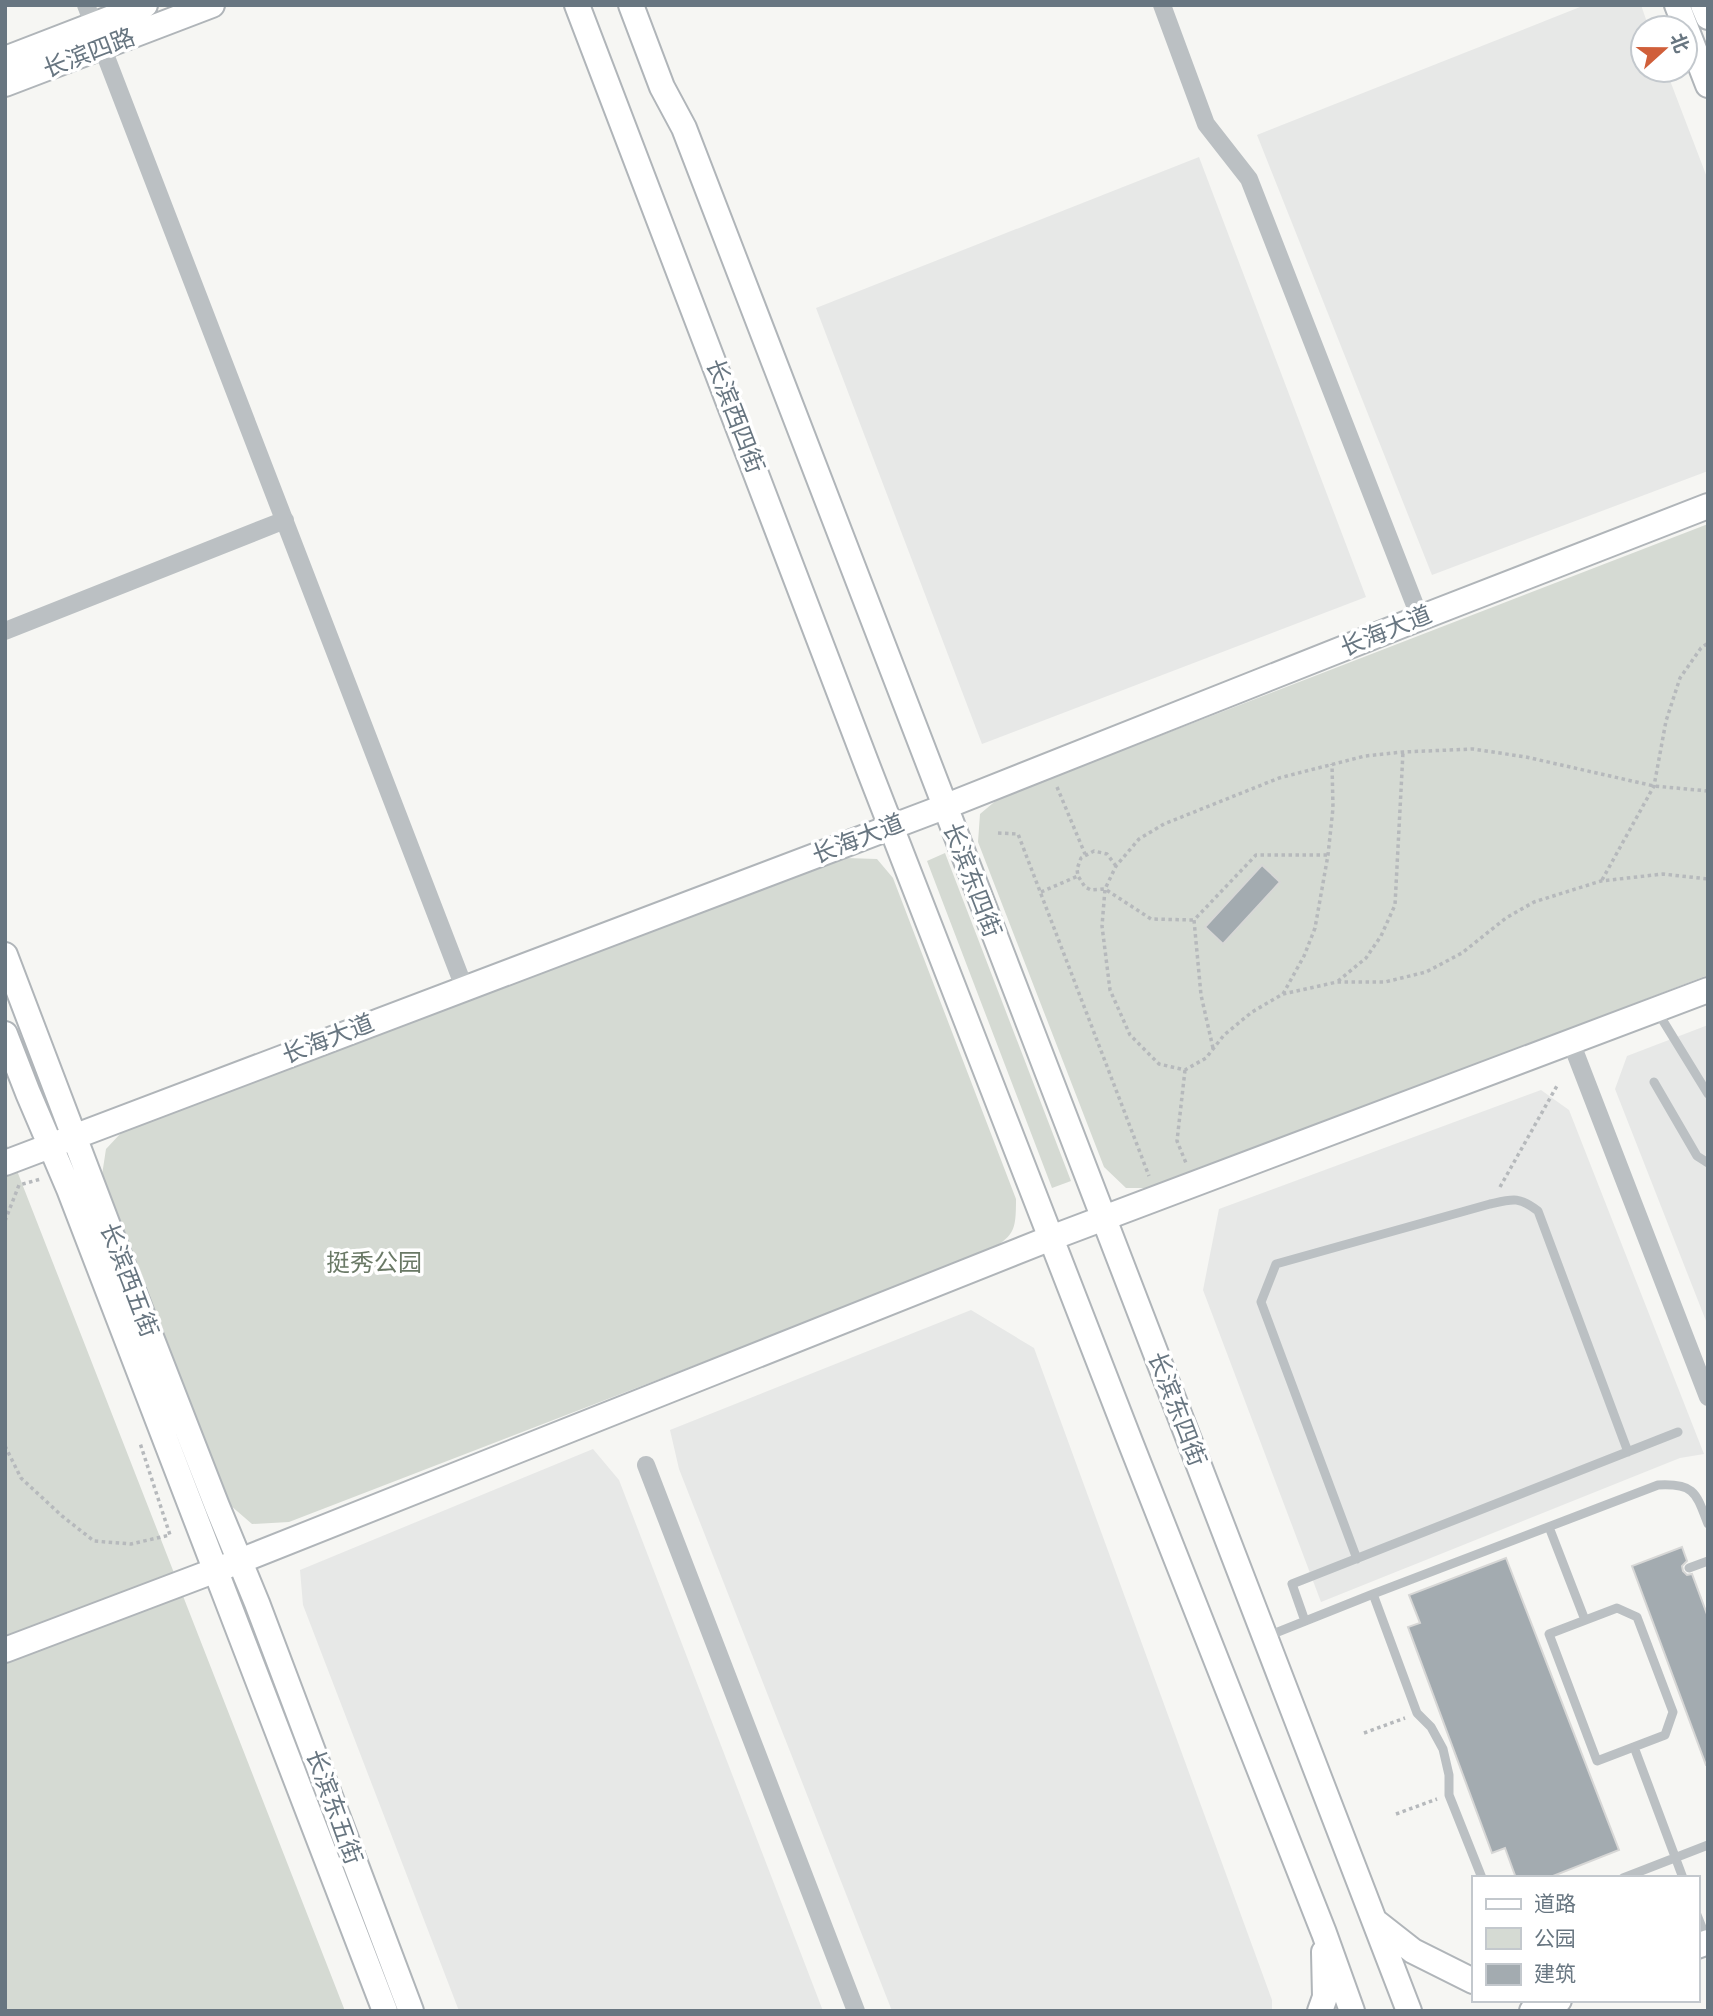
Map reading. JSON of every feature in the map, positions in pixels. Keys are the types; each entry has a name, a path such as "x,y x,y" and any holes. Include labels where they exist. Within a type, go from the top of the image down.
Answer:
{"main road":[{"name":"长滨四路","path":"5,60 90,15 145,5"},
{"name":"长滨四路","path":"5,84 212,5"},
{"name":"长滨西四街","path":"578,5 892,827"},
{"path":"631,5 663,86 684,128 944,807"},
{"path":"1677,5 1708,85"},
{"path":"1703,5 1708,17"},
{"name":"长海大道","path":"5,1163 944,807 1708,506"},
{"name":"长滨东四街","path":"944,807 1409,2011"},
{"path":"892,827 1324,1933 1352,2011"},
{"name":"长滨西五街","path":"5,955 257,1603"},
{"path":"5,1650 240,1561 1051,1238 1708,990"},
{"name":"长滨西五街","path":"5,1034 69,1189 232,1613"},
{"name":"长滨东五街","path":"257,1603 411,2011"},
{"name":"长滨东五街","path":"232,1613 385,2011"},
{"path":"1374,1920 1413,1951 1472,1980"},
{"path":"1320,2011 1325,1997 1324,1933"},
{"path":"1532,2011 1552,2002"}],"street":[{"path":"1162,5 1206,124 1249,179 1420,618"},
{"path":"90,15 464,987"},
{"path":"5,631 285,520"},
{"path":"1571,1042 1708,1396"},
{"path":"646,1465 856,2011"}],"lane":[{"path":"1656,1010 1708,1094"},
{"path":"1654,1082 1697,1156 1708,1163"},
{"path":"1357,1559 1261,1302 1276,1264 1490,1204 1514,1199 1528,1203 1538,1211 1628,1452"},
{"path":"1306,1621 1292,1584 1678,1432"},
{"path":"1266,1636 1658,1485 1675,1484 1689,1488 1698,1498 1708,1524"},
{"path":"1549,1527 1585,1620"},
{"path":"1689,1568 1708,1561"},
{"path":"1373,1594 1417,1713 1431,1727 1443,1749 1449,1775 1449,1795 1481,1876"},
{"path":"1617,1608 1637,1617 1673,1712 1665,1735 1597,1761 1549,1634 1585,1620 1617,1608"},
{"path":"1634,1747 1682,1876"},
{"path":"1628,1876 1708,1845"},
{"path":"1699,1920 1708,1942"}],"path":[{"path":"1601,881 1654,786 1666,721 1680,678 1701,648 1708,643"},
{"path":"1708,791 1654,786 1526,757 1473,749 1365,756 1279,778 1164,824 1139,839 1116,866 1105,889 1102,926 1110,989 1130,1035 1159,1064 1185,1070 1206,1058 1223,1035 1252,1012 1283,993 1337,982 1385,982 1426,972 1462,953 1506,918 1534,902 1601,881 1663,874 1708,879"},
{"path":"1337,982 1366,958 1381,936 1395,905 1403,752"},
{"path":"1283,993 1304,956 1315,928 1333,808 1332,764"},
{"path":"1048,766 1085,855"},
{"path":"998,832 1018,834 1150,1179"},
{"path":"1116,866 1112,859 1094,851 1085,855 1078,863 1077,876 1080,882 1091,890 1105,889 1150,919 1194,920 1255,855 1328,855"},
{"path":"1041,892 1077,876"},
{"path":"1194,920 1201,995 1213,1049"},
{"path":"1185,1070 1177,1142 1188,1169"},
{"path":"1490,1204 1558,1084"},
{"path":"5,1220 19,1185 41,1179"},
{"path":"5,1446 21,1478 94,1541 131,1544 170,1535"},
{"path":"1364,1733 1417,1713"},
{"path":"1396,1814 1449,1795"}],"shaded area":[{"path":"1585,5 1641,5 1644,14 1629,14 1629,84 1671,84 1708,180 1708,471 1432,575 1257,135"},
{"path":"1199,157 1366,597 982,744 816,308"},
{"path":"1708,1025 1708,1326 1615,1089 1627,1056"},
{"path":"1541,1090 1569,1110 1704,1454 1680,1458 1321,1602 1203,1290 1219,1209"},
{"path":"971,1310 1034,1348 1272,2000 1272,2011 892,2011 679,1469 670,1430"},
{"path":"593,1449 619,1480 823,2011 459,2011 303,1605 300,1570"}],"green space":[{"path":"1708,524 1708,975 1158,1188 1126,1188 1104,1167 978,842 980,814 999,798"},
{"path":"945,853 1071,1181 1052,1188 927,861"},
{"name":"挺秀公园","path":"846,858 877,859 893,878 1016,1199 1014,1226 1008,1237 986,1253 289,1522 252,1524 230,1505 102,1175 106,1149 121,1133"},
{"path":"5,1140 345,2011 5,2011"}],"building":[{"path":"1262,865 1280,882 1223,944 1205,927"},
{"path":"1682,1547 1687,1561 1682,1566 1683,1571 1687,1575 1692,1574 1708,1617 1708,1765 1632,1566"},
{"path":"1506,1558 1619,1850 1553,1876 1515,1876 1505,1848 1492,1853 1408,1627 1420,1623 1409,1595"}]}
